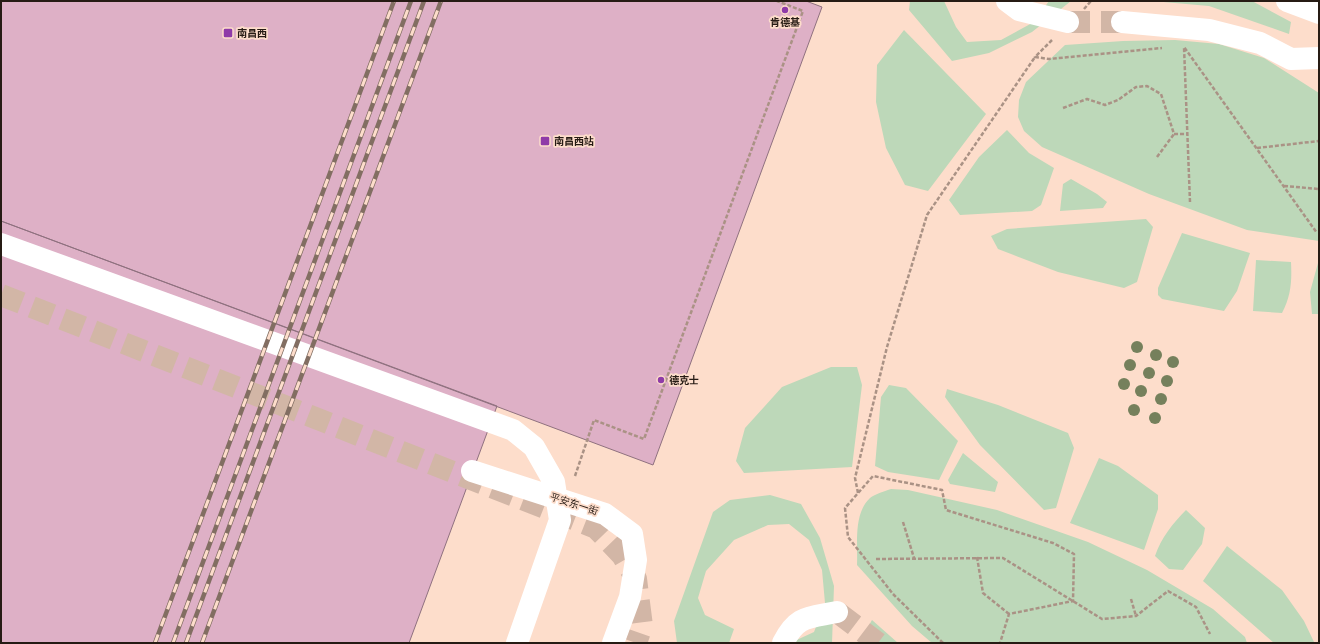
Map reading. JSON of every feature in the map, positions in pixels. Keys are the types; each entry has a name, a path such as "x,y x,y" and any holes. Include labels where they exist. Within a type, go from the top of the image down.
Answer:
{"street":[{"path":"1007,1 1019,10 1068,22 1041,1"},
{"path":"1287,1 1319,13"},
{"path":"1122,22 1209,30 1260,43 1291,59 1319,58"},
{"path":"1,244 513,430 534,447 554,482 560,520 517,643"},
{"name":"平安东一街","path":"472,471 605,514 632,534 636,560 630,597 613,643"},
{"path":"783,643 789,632 802,619 837,612"}],"path":[{"path":"585,444 594,420 644,439 803,11 777,1"},
{"path":"1177,48 1184,47"},
{"path":"1184,47 1190,202"},
{"path":"1184,47 1316,233"},
{"path":"1049,59 1169,48"},
{"path":"858,493 855,478 887,347 928,214 1035,57"},
{"path":"1063,108 1087,99 1105,105 1118,100 1136,87 1147,86 1161,94 1174,134"},
{"path":"1174,134 1187,134"},
{"path":"1157,157 1174,134"},
{"path":"1256,148 1319,141"},
{"path":"1283,186 1319,189"},
{"path":"943,643 893,594 848,537 845,508 873,476 942,490 946,510 1053,543 1074,554 1073,601"},
{"path":"903,522 914,558"},
{"path":"976,557 983,593 1009,614"},
{"path":"876,558 1003,558 1102,619 1136,616 1168,591 1196,607 1210,634"},
{"path":"1131,599 1136,616"},
{"path":"1009,614 1073,601"},
{"path":"1000,643 1009,614"}],"green space":[{"path":"910,1 944,1 956,27 967,42 1001,40 1034,22 1049,1 1071,1 1032,32 989,53 952,61 909,10"},
{"path":"1152,1 1252,1 1291,22 1289,34 1209,6"},
{"path":"904,30 986,114 928,191 905,185 886,148 876,102 877,65"},
{"path":"1175,40 1219,44 1264,58 1319,93 1319,241 1247,230 1149,194 1042,147 1024,131 1018,117 1019,100 1026,82 1065,45 1123,41"},
{"path":"1007,130 1029,153 1054,168 1041,205 1032,211 960,215 949,200 979,157"},
{"path":"1071,179 1097,194 1107,202 1103,208 1060,211 1063,184"},
{"path":"1146,219 1153,227 1137,282 1124,288 1058,272 998,249 991,236 1007,229"},
{"path":"1182,233 1250,253 1237,291 1224,311 1162,299 1158,295 1158,288"},
{"path":"1256,260 1291,262 1290,288 1282,313 1253,311"},
{"path":"1318,263 1319,314 1312,314 1310,292"},
{"path":"831,367 857,367 862,385 852,467 744,473 736,461 745,428 782,387"},
{"path":"889,385 906,388 958,441 939,480 888,472 875,466 881,397"},
{"path":"947,389 998,405 1068,433 1074,448 1056,508 1044,510 980,445 945,397"},
{"path":"963,453 998,482 995,492 950,484 948,480"},
{"path":"1099,458 1118,466 1158,495 1158,509 1144,550 1070,523"},
{"path":"891,489 908,490 997,510 1088,542 1147,570 1213,609 1245,637 1247,643 932,643 912,626 857,565 857,539 861,512 870,498"},
{"path":"770,495 801,504 820,538 834,586 832,643 790,643 814,632 825,603 822,570 809,540 789,524 768,525 734,540 706,571 698,598 705,615 734,629 729,643 677,643 674,621 713,512 730,500"},
{"path":"1186,510 1205,528 1202,544 1183,570 1169,569 1155,556 1168,531"},
{"path":"1227,546 1282,590 1304,621 1314,642 1274,643 1203,581"},
{"path":"872,620 898,643 859,643"}],"building":[{"name":"南昌西站","path":"1,1 806,1 822,7 653,465 1,221"},
{"path":"1,221 497,406 409,643 1,643"}],"tunnel":[{"path":"1068,22 1122,22"},
{"path":"1,295 596,528 622,555 636,579 642,626 636,643"},
{"path":"837,612 878,643"}],"railway":[{"path":"155,643 394,1"},
{"path":"173,643 411,1"},
{"path":"186,643 424,1"},
{"path":"202,643 441,1"}],"place":[{"name":"肯德基","path":"785,10"},
{"name":"南昌西","path":"228,33"},
{"name":"南昌西站","path":"545,141"},
{"name":"德克士","path":"661,380"}]}
